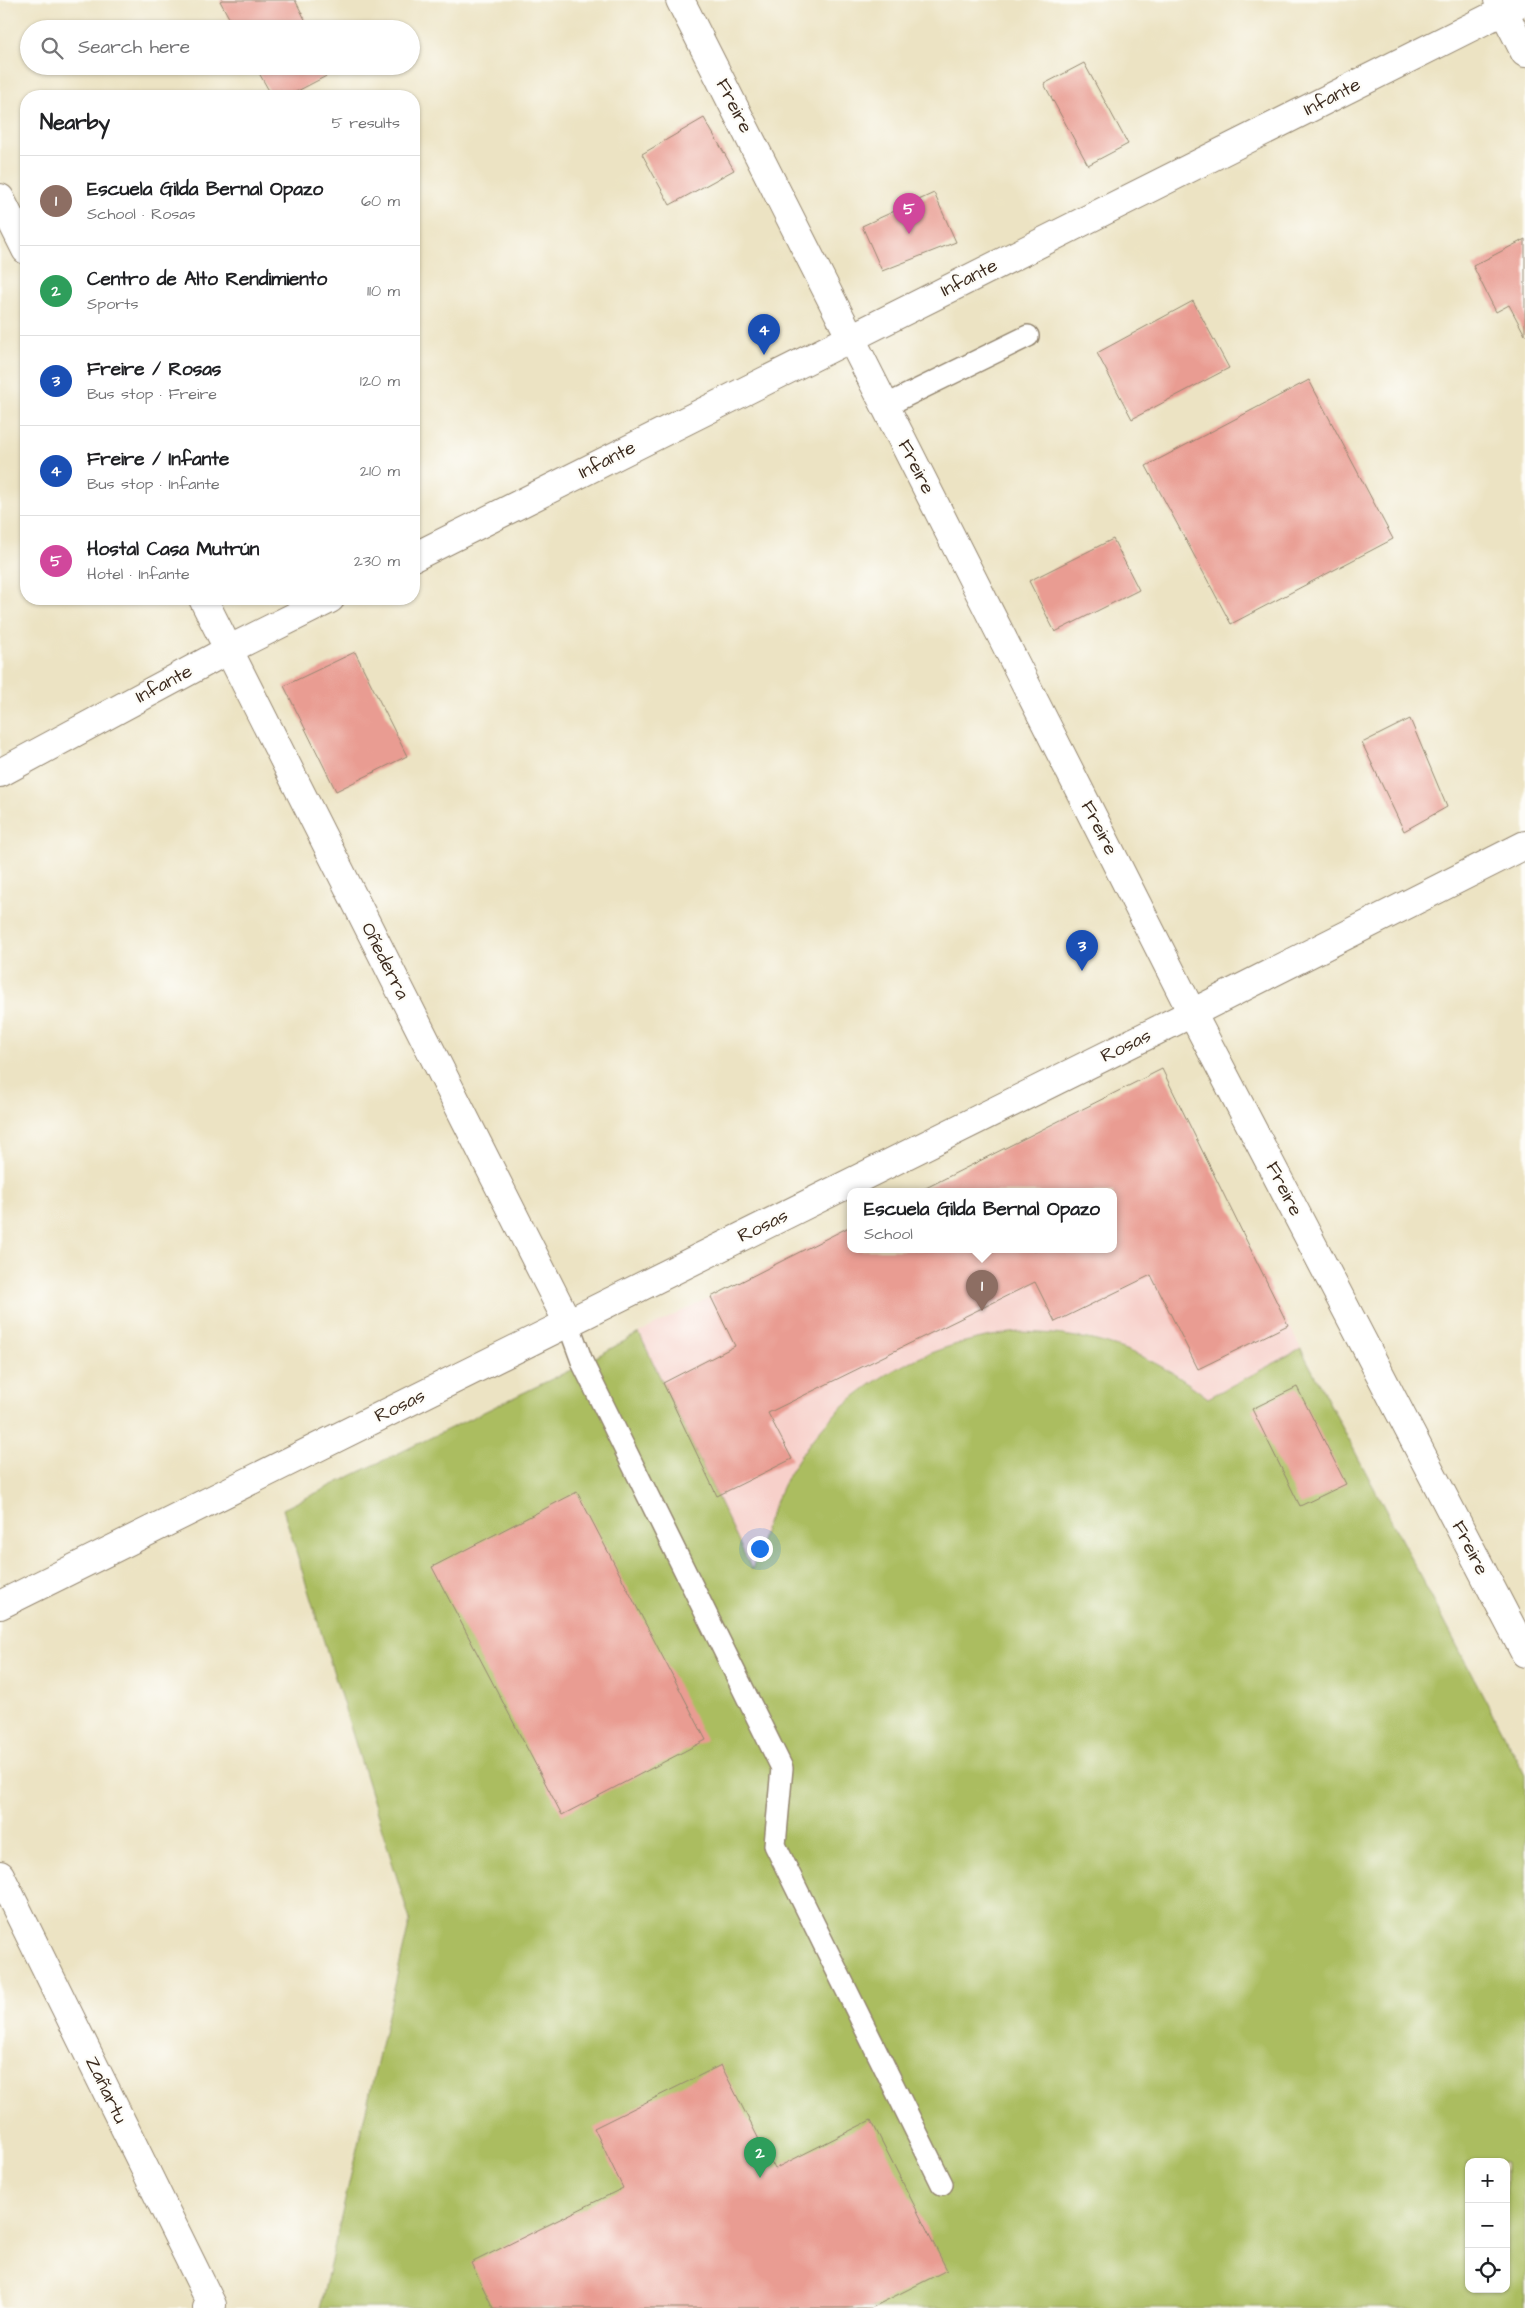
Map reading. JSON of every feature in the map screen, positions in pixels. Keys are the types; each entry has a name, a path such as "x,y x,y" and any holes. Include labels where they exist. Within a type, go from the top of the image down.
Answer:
{"street":[{"name":"Freire","path":"680,0 1192,1013 1525,1651"},
{"name":"Infante","path":"420,554 851,338 1509,4"},
{"path":"1509,4 1525,53"},
{"path":"0,198 20,238"},
{"name":"Oñederra","path":"205,605 568,1323"},
{"name":"Infante","path":"0,773 228,650 318,605"},
{"name":"Rosas","path":"0,1605 1192,1013 1525,845"},
{"name":"Zañartu","path":"0,1875 209,2307"}],"lane":[{"path":"885,406 1028,336"},
{"path":"568,1323 583,1364 782,1768 775,1845 942,2184"}],"shaded area":[{"path":"1162,1069 1301,1349 1208,1398 1182,1378 1153,1361 1122,1348 1089,1338 1054,1333 1019,1332 887,1373 858,1393 836,1412 798,1459 765,1527 752,1570 639,1333 847,1228 847,1253 1117,1253 1117,1188 926,1188"}],"green space":[{"path":"1019,1332 1073,1336 1097,1341 1142,1357 1185,1381 1208,1398 1301,1349 1525,1775 1525,2308 320,2308 410,1920 283,1509 583,1364 639,1333 752,1570 771,1512 784,1484 799,1458 819,1431 842,1407 867,1387 894,1370 923,1356 954,1345 986,1337"}],"building":[{"path":"295,0 305,20 230,20 220,1"},
{"path":"1084,63 1128,144 1088,165 1044,84"},
{"path":"260,75 328,75 300,90 269,90"},
{"path":"704,118 734,170 670,205 642,154"},
{"path":"934,193 956,242 882,271 862,226"},
{"path":"1525,239 1525,335 1509,305 1496,312 1473,266"},
{"path":"1193,301 1229,368 1132,419 1097,353"},
{"path":"1309,380 1393,539 1231,624 1146,466"},
{"path":"1113,539 1139,590 1055,632 1029,581"},
{"path":"355,652 407,756 336,791 284,686"},
{"path":"1410,719 1447,807 1404,831 1362,743"},
{"path":"1162,1069 1288,1325 1198,1369 1151,1275 1055,1322 1035,1282 768,1413 792,1459 717,1496 663,1383 735,1346 711,1297 847,1228 847,1253 1117,1253 1117,1188 926,1188"},
{"path":"1297,1387 1346,1484 1300,1506 1252,1409"},
{"path":"577,1492 706,1740 562,1815 432,1567"},
{"path":"721,2065 774,2169 871,2120 947,2270 871,2308 493,2308 471,2263 623,2188 594,2128"}],"place":[{"name":"Hostal Casa Mutrún","path":"909,234"},
{"name":"Freire / Infante","path":"764,355"},
{"name":"Freire / Rosas","path":"1082,971"},
{"name":"Escuela Gilda Bernal Opazo","path":"982,1311"},
{"name":"Centro de Alto Rendimiento","path":"760,2178"}]}
